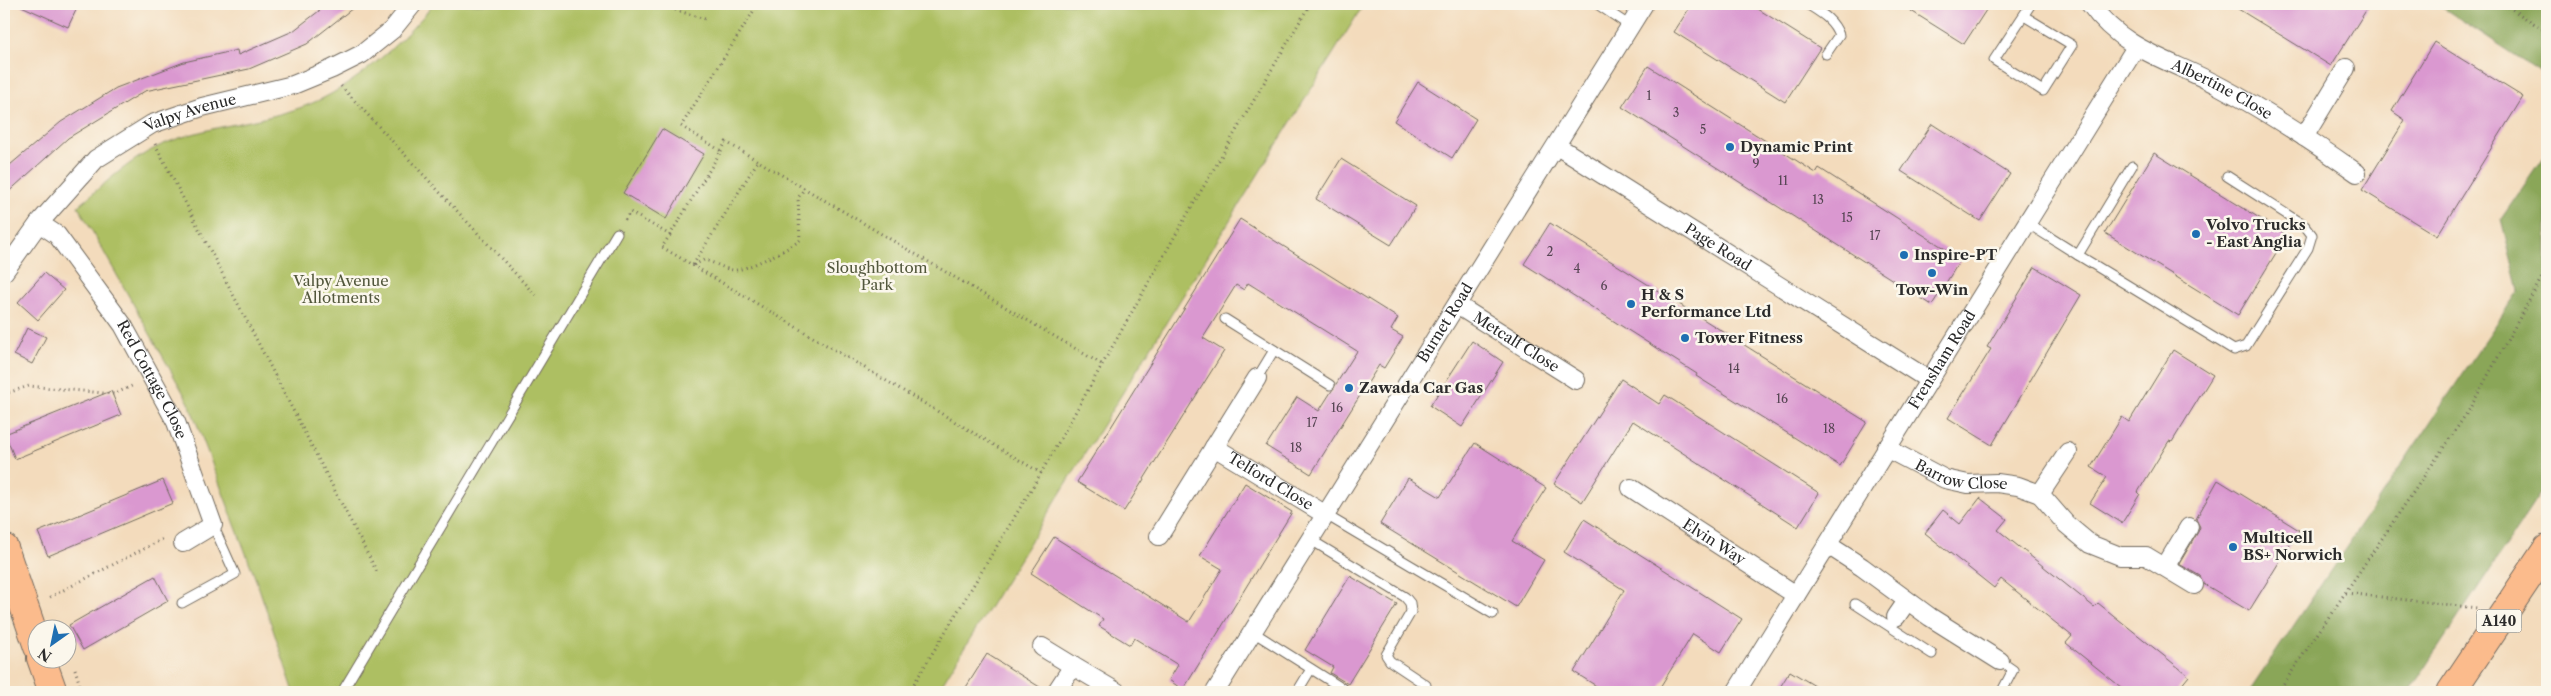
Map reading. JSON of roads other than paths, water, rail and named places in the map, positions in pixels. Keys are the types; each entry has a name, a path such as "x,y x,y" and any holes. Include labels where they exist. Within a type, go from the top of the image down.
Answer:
{"main road":[{"path":"4,548 28,618"},
{"name":"A140","path":"2451,692 2547,550"},
{"path":"45,668 53,692"}],"street":[{"name":"Valpy Avenue","path":"4,272 39,223 96,159 146,128 202,107 293,85 362,54 392,30 413,4"},
{"name":"Burnet Road","path":"1215,692 1644,4"},
{"name":"Albertine Close","path":"2090,4 2103,22 2136,48 2220,86 2304,136 2357,173"},
{"name":"Frensham Road","path":"1736,692 2136,48"},
{"path":"2304,136 2346,68"},
{"name":"Page Road","path":"1557,146 1929,380"},
{"name":"Red Cottage Close","path":"39,223 57,235 82,266 123,325 153,377 176,422 213,525"},
{"name":"Metcalf Close","path":"1457,305 1576,380"},
{"name":"Telford Close","path":"1159,536 1257,378"},
{"name":"Telford Close","path":"1214,447 1326,515"},
{"name":"Barrow Close","path":"1886,448 1945,479 1968,484 1997,483 2018,486 2040,494 2066,524 2090,544 2120,556 2146,556 2194,584"},
{"path":"2040,494 2068,452"},
{"name":"Elvin Way","path":"1631,488 1796,595"},
{"path":"183,544 213,525"},
{"path":"2165,567 2189,528"},
{"path":"1828,546 2000,661"},
{"path":"1893,622 1907,600"},
{"path":"1042,647 1117,692"},
{"path":"1056,692 1073,666"}],"lane":[{"path":"1597,4 1630,26"},
{"path":"1807,4 1830,18 1836,26 1839,35 1826,54"},
{"path":"2024,16 2072,45 2043,91 1994,60 2031,4"},
{"path":"2078,256 2132,166"},
{"path":"2027,223 2234,350 2246,346 2308,248 2312,236 2305,226 2227,176"},
{"path":"342,692 617,232"},
{"path":"1225,319 1330,385"},
{"path":"1257,378 1274,350"},
{"path":"1326,515 1493,614"},
{"path":"182,603 235,574 213,525"},
{"path":"1311,540 1405,597 1410,603 1411,612 1386,655 1390,661 1426,685"},
{"path":"1855,604 1893,622 1932,654"},
{"path":"1253,632 1348,692"},
{"path":"2000,661 2014,670 2003,688"},
{"path":"1297,692 1311,669"},
{"path":"1526,692 1532,690 1535,692"}],"place":[{"name":"Dynamic Print","path":"1730,147"},
{"name":"Volvo Trucks - East Anglia","path":"2196,234"},
{"name":"Inspire-PT","path":"1904,255"},
{"name":"Tow-Win","path":"1932,273"},
{"name":"H & S Performance Ltd","path":"1631,304"},
{"name":"Tower Fitness","path":"1685,338"},
{"name":"Zawada Car Gas","path":"1349,388"},
{"name":"Multicell BS+ Norwich","path":"2233,547"}],"park label":[{"name":"Sloughbottom Park","path":"877,276"},
{"name":"Valpy Avenue Allotments","path":"341,290"}]}
